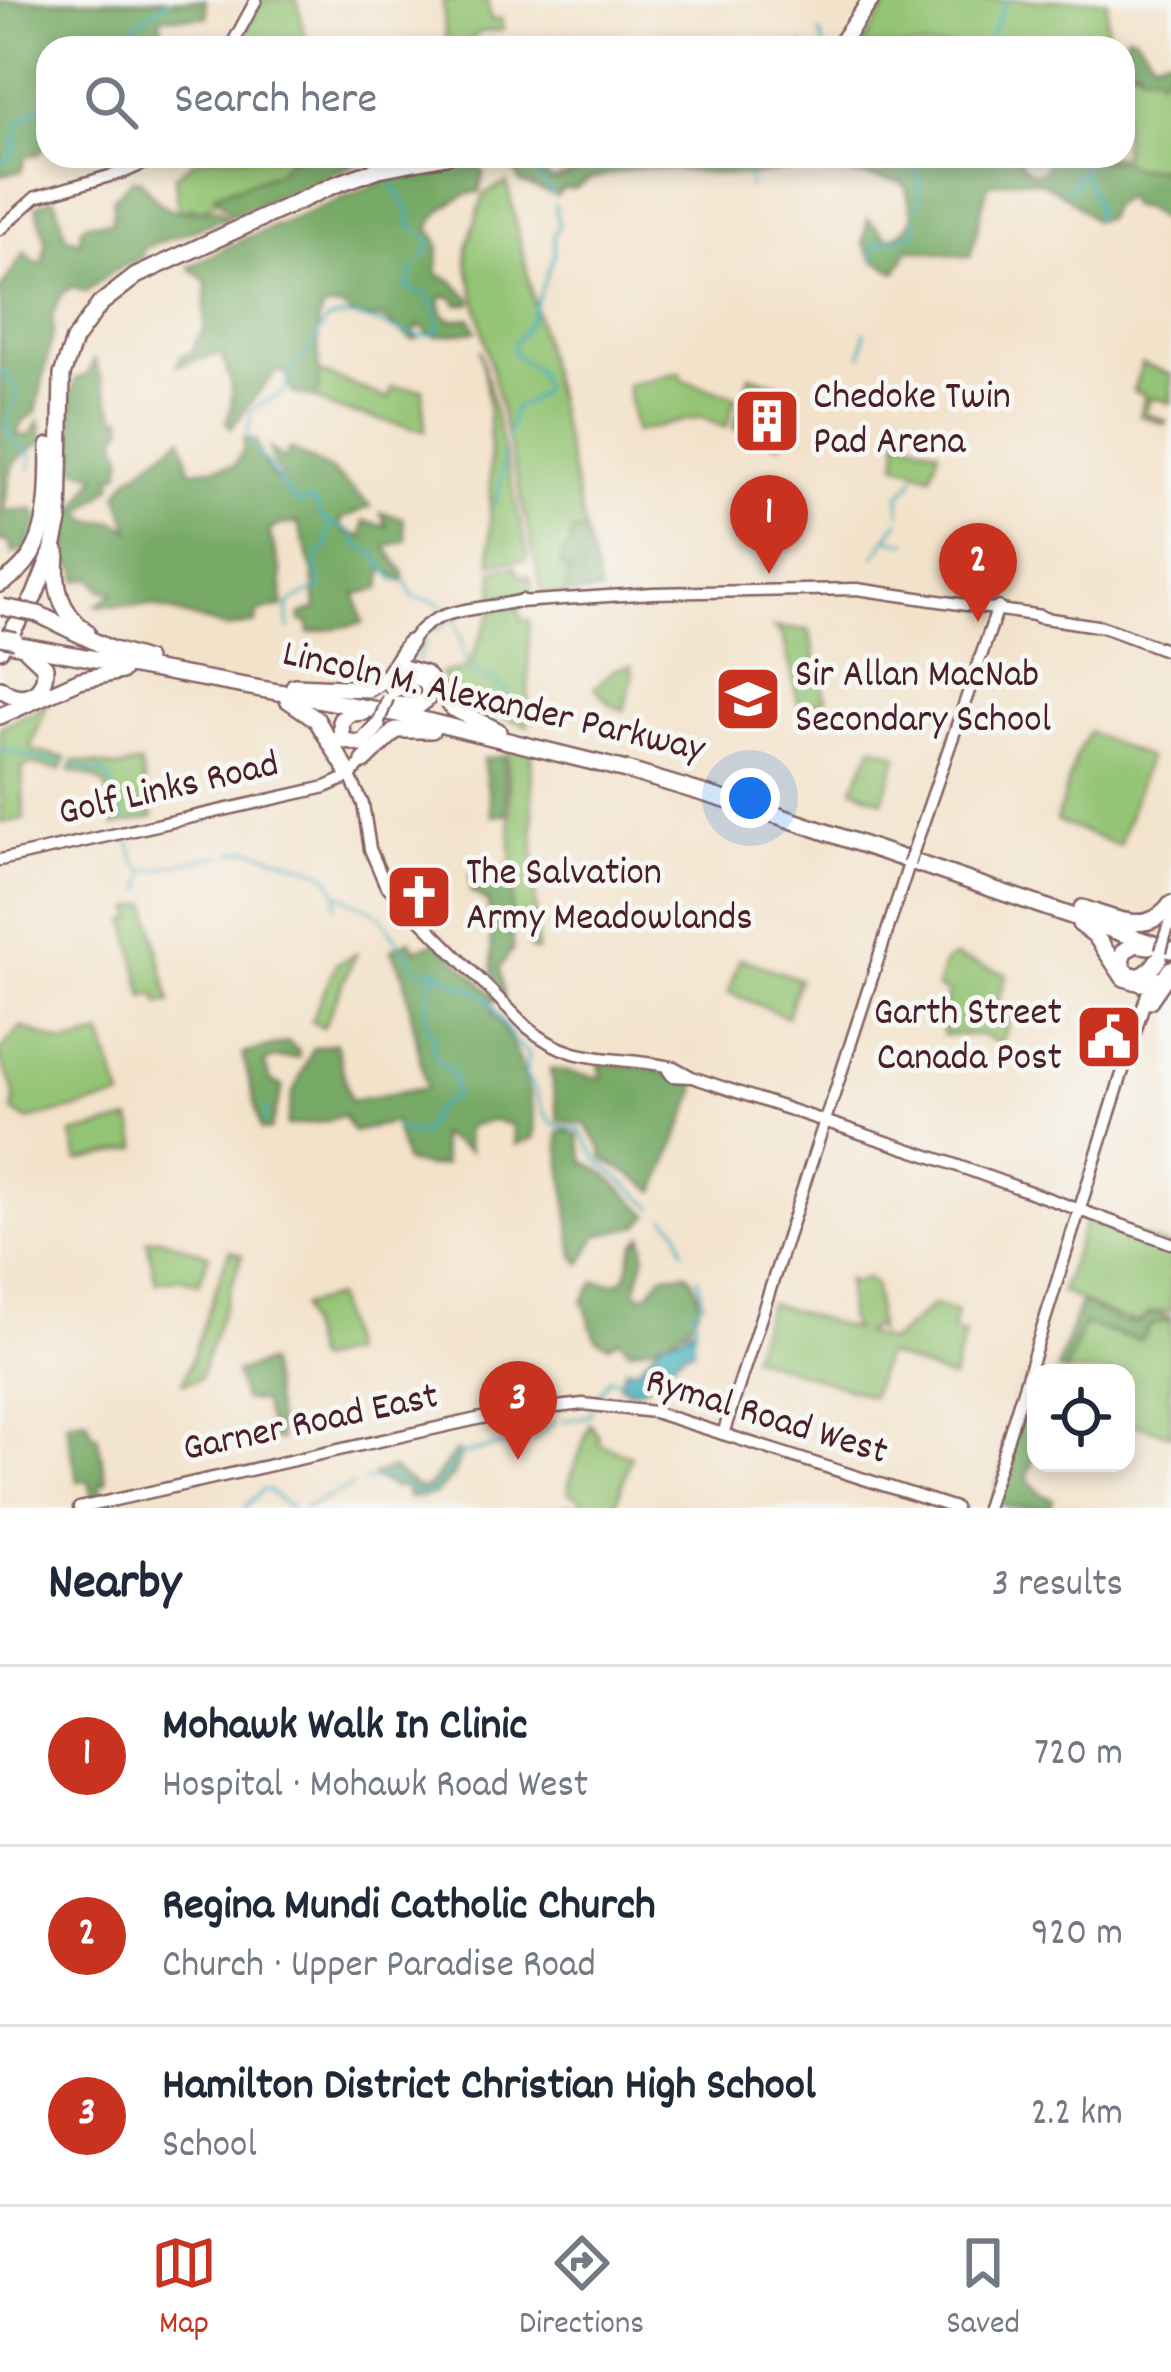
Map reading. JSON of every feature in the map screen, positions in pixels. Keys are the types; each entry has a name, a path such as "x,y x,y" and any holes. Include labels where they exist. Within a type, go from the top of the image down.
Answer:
{"highway":[{"path":"846,36 875,0"},
{"path":"854,36 875,0"},
{"path":"0,584 20,571 39,544 47,505 53,386 62,353 82,316 111,285 159,257 332,178 367,168"},
{"path":"138,657 86,632 64,608 56,583 62,374 74,340 100,304 136,275 334,185 384,168"},
{"path":"5,643 44,552 53,500 51,437"},
{"path":"5,643 34,598 59,521"},
{"path":"1,607 38,614 138,657"},
{"path":"5,643 186,674"},
{"path":"0,688 11,696 27,697 45,679 42,661 5,643"},
{"path":"279,686 368,688 386,678 409,643"},
{"name":"Lincoln M. Alexander Parkway","path":"138,657 245,687 386,709"},
{"path":"402,667 425,674 453,708 499,735"},
{"path":"0,715 104,673 186,674"},
{"name":"Lincoln M. Alexander Parkway","path":"186,674 279,686 386,709 626,770 783,814 1167,945"},
{"path":"245,687 289,701 311,714 345,773"},
{"path":"364,761 386,735 401,728 499,735"},
{"path":"1050,904 1140,924 1159,918 1171,904"},
{"path":"1050,904 1088,928 1121,975 1149,988 1167,945"}],"main road":[{"path":"236,36 256,0"},
{"path":"0,229 36,196 135,168"},
{"path":"345,773 364,761 409,643 429,621 519,602 653,593 884,592 1102,627 1171,652"},
{"path":"998,609 1039,615"},
{"path":"723,1435 909,864 998,609"},
{"path":"402,667 421,633 450,614"},
{"path":"345,773 363,758 386,709"},
{"path":"345,773 363,805 380,875 398,900 545,1042 580,1057 648,1063 692,1077 1171,1243"},
{"name":"Golf Links Road","path":"0,858 345,773"},
{"path":"1167,945 1171,919"},
{"path":"1082,1212 1149,988"},
{"path":"986,1508 1099,1154"},
{"name":"Rymal Road West","path":"557,1405 638,1409 956,1508"},
{"name":"Garner Road East","path":"79,1508 557,1405"}],"green space":[{"path":"0,0 205,0 207,17 160,17 163,36 36,36 36,154 26,156 21,171 0,175"},
{"path":"262,0 297,0 305,36 242,36"},
{"path":"443,0 487,0 491,20 501,19 503,30 445,36"},
{"path":"890,0 1107,0 1107,36 868,36"},
{"path":"1135,36 1154,60 1171,55 1171,80 1168,68 1160,79 1154,73 1140,72"},
{"path":"1135,68 1171,70 1171,167 1122,169 1114,168 1135,168"},
{"path":"186,168 290,168 201,211 191,207 178,212 175,176"},
{"path":"281,168 345,168 232,215 214,195"},
{"path":"480,168 484,172 479,192 449,204 429,230 438,246 438,275 450,279 471,299 471,304 457,304 454,298 443,296 443,314 452,320 470,318 476,331 435,336 419,325 413,333 417,338 411,339 384,319 359,318 340,307 323,308 318,321 319,388 315,398 292,393 286,373 277,372 231,428 226,421 231,387 221,353 177,366 181,356 193,352 204,332 207,282 189,267 241,240 373,186 387,178 387,169"},
{"path":"533,168 553,181 587,168 638,168 590,179 556,196 520,182 515,170"},
{"path":"654,168 1025,168 1034,174 1045,168 1171,169 1171,226 1130,205 1126,196 1111,206 1106,218 1094,221 1047,185 1006,181 988,185 970,257 909,249 896,272 873,259 863,243 868,219 889,239 905,230 913,217 901,182 799,169 748,176"},
{"path":"133,179 141,180 166,207 218,209 229,217 143,248 142,258 112,271 86,292 72,287 62,293 52,316 53,332 36,412 23,421 16,435 30,436 39,420 43,442 15,463 4,511 32,509 39,517 28,547 13,554 8,540 0,542 0,290 25,252 36,263 43,262 46,240 36,206 52,198 56,201 66,237 80,242 81,228 88,223 112,222 114,197"},
{"path":"507,183 600,592 543,595 467,262 484,194"},
{"path":"480,349 528,555 525,560 491,563 489,428"},
{"path":"94,360 114,412 123,417 124,425 117,438 123,455 120,473 112,476 113,485 82,512 89,520 114,521 130,530 118,494 128,479 182,437 190,470 234,466 244,439 255,440 268,472 278,481 282,475 274,466 270,448 285,460 289,448 333,472 371,506 340,520 345,532 363,537 364,521 387,526 381,513 403,518 406,540 386,547 404,573 404,581 384,568 380,589 356,594 363,623 309,633 309,623 301,621 300,615 316,609 313,571 298,523 269,531 281,571 283,606 259,612 255,623 227,628 154,606 97,605 114,593 101,590 92,578 78,580 77,570 67,561 65,527 97,475 75,468 70,402 76,379 88,375"},
{"path":"1142,364 1171,374 1171,403 1151,397 1145,413 1165,424 1140,416 1145,395 1133,391"},
{"path":"320,372 388,399 392,387 423,389 425,431 333,408 315,398"},
{"path":"680,372 683,380 736,397 726,428 700,417 635,432 627,385"},
{"path":"750,375 792,388 785,410 792,421 779,444 733,428"},
{"path":"898,437 939,450 931,475 897,464"},
{"path":"585,531 600,592 563,595 570,570 560,566 563,553 570,548 572,532"},
{"path":"515,567 519,575 530,577 534,595 494,602 494,570"},
{"path":"518,606 522,621 529,620 528,726 465,704 440,674 467,669 493,609"},
{"path":"774,628 809,630 826,699 800,710 783,637"},
{"path":"631,665 624,710 611,705 595,687 615,669"},
{"path":"47,705 32,744 34,751 66,758 61,770 29,764 22,769 24,819 0,823 0,727"},
{"path":"1089,732 1148,758 1119,846 1056,821 1077,754"},
{"path":"507,744 531,749 537,951 531,950 524,927 512,925 509,907 513,896"},
{"path":"873,746 898,755 883,801 853,788"},
{"path":"504,756 506,814 492,816 483,759"},
{"path":"74,761 118,768 140,764 153,817 114,826 106,786 70,771"},
{"path":"510,866 513,948 500,968 504,999 491,1001 491,1007 522,1071 534,1138 515,1145 512,1125 491,1120 469,1126 469,1151 439,1135 444,1165 428,1167 405,1162 394,1122 353,1132 343,1115 287,1126 292,1096 313,1048 336,1043 350,1101 426,1088 404,976 391,949 410,940 416,950 438,941 495,997 488,902 471,892 470,875"},
{"path":"148,904 170,1002 159,1004 156,994 144,997 127,921 134,919 132,908"},
{"path":"356,954 323,1028 311,1021 336,964"},
{"path":"954,957 1007,974 996,1009 1011,1017 1001,1044 980,1035 943,1035 940,1015 949,993 937,988 944,964"},
{"path":"740,958 799,979 787,1017 728,992"},
{"path":"21,1027 65,1044 102,1035 122,1098 27,1120 13,1111 14,1090 0,1051"},
{"path":"288,1042 299,1051 298,1058 264,1063 271,1081 283,1086 270,1130 261,1130 243,1054"},
{"path":"599,1064 644,1067 695,1083 696,1092 656,1191 603,1158 585,1124 559,1121 550,1069 602,1078"},
{"path":"131,1120 138,1148 78,1161 72,1134"},
{"path":"559,1132 578,1135 584,1161 606,1174 649,1215 638,1226 598,1235 581,1264 574,1255 559,1141"},
{"path":"1086,1219 1171,1247 1171,1312 1149,1313 1139,1322 1129,1321 1061,1292"},
{"path":"643,1236 645,1253 636,1292 641,1296 650,1292 662,1275 687,1273 698,1304 694,1316 673,1335 629,1350 620,1339 609,1345 596,1339 583,1301 595,1281 610,1283 625,1277"},
{"path":"159,1238 209,1255 199,1284 180,1278 156,1282 147,1240"},
{"path":"229,1251 242,1255 199,1379 183,1383"},
{"path":"847,1278 850,1284 867,1279 875,1285 878,1331 874,1326 863,1333 890,1342 933,1305 957,1312 952,1331 965,1335 952,1379 885,1354 871,1396 751,1356 769,1303 854,1330 848,1318"},
{"path":"335,1297 349,1353 315,1361 301,1306"},
{"path":"1080,1302 1122,1323 1140,1323 1160,1313 1169,1320 1150,1326 1140,1340 1084,1324 1068,1364 1059,1364"},
{"path":"1171,1316 1171,1435 1135,1425 1135,1364 1068,1364 1084,1324 1122,1337 1146,1334 1150,1326"},
{"path":"267,1363 280,1440 274,1440 262,1401 243,1400 235,1372"},
{"path":"1020,1415 1027,1417 1027,1478 1041,1494 1053,1499 1050,1508 1008,1507 997,1502 996,1490"},
{"path":"87,1419 97,1435 107,1482 100,1483 103,1496 93,1499 89,1481 78,1482 66,1422"},
{"path":"590,1424 599,1436 598,1443 631,1456 615,1508 578,1508 582,1498 569,1493 569,1483"},
{"path":"455,1452 461,1454 453,1476 434,1495 409,1498 404,1487 390,1486 373,1475 392,1469 419,1489 428,1488"}],"water":[{"path":"692,1326 693,1349 639,1389 630,1391 619,1384 626,1368 638,1368 663,1339 681,1335"}],"waterway":[{"path":"115,36 135,32 135,25 169,0"},
{"path":"991,36 1005,0"},
{"path":"820,32 821,36"},
{"path":"0,163 10,160 18,145 13,138 18,137 18,124 36,110"},
{"path":"534,168 553,195"},
{"path":"747,168 749,179"},
{"path":"916,209 919,168"},
{"path":"1064,190 1078,182 1074,177 1082,168"},
{"path":"1083,172 1097,208 1095,220"},
{"path":"395,173 395,188 412,216 409,225 418,230"},
{"path":"749,184 750,188"},
{"path":"507,439 514,408 544,387 536,370 514,354 513,345 530,321 555,253 559,225 555,205"},
{"path":"907,235 917,232 914,219"},
{"path":"423,258 431,243 424,234"},
{"path":"873,261 874,245 905,236"},
{"path":"415,266 407,288 433,302 438,332 411,334 354,317 326,321 304,359 296,364 284,392 252,410 247,436 295,502 308,499 316,503 320,517 353,533 355,543 374,554 395,580 407,583 413,597 438,602 446,611"},
{"path":"862,355 865,332"},
{"path":"0,371 19,390 6,422 12,440"},
{"path":"15,443 32,456 29,470"},
{"path":"495,503 502,452"},
{"path":"900,514 900,494 914,476"},
{"path":"874,557 899,521"},
{"path":"296,599 321,587 316,566 318,555 327,547 330,523"},
{"path":"890,539 907,543"},
{"path":"289,629 287,608 293,601"},
{"path":"451,617 456,620 467,666 483,678"},
{"path":"435,631 451,618"},
{"path":"417,661 426,638"},
{"path":"488,678 522,709"},
{"path":"0,750 61,763"},
{"path":"74,766 108,776 124,822"},
{"path":"128,837 136,864 144,870"},
{"path":"233,853 250,849 316,869 328,876 338,894 336,905"},
{"path":"146,871 222,855"},
{"path":"143,891 145,873"},
{"path":"338,894 379,914 416,968 437,969"},
{"path":"439,970 483,995 528,1054 525,1076 547,1117 559,1126 579,1129 598,1160 654,1208"},
{"path":"393,1129 421,1135 436,1107 455,1097 452,1070 440,1065 433,1050 435,1037 426,1026 429,985 438,971"},
{"path":"264,1122 268,1108"},
{"path":"666,1217 678,1229 683,1250"},
{"path":"692,1343 696,1322 692,1310 703,1303 698,1278"},
{"path":"596,1399 609,1378 622,1380"},
{"path":"563,1421 588,1416 592,1409"},
{"path":"364,1481 392,1476 415,1493 431,1493 459,1455 536,1438 555,1421"},
{"path":"304,1508 353,1486"},
{"path":"244,1508 262,1490 290,1508"}],"place":[{"name":"Chedoke Twin Pad Arena","path":"767,421"},
{"name":"Mohawk Walk In Clinic","path":"769,574"},
{"name":"Regina Mundi Catholic Church","path":"978,622"},
{"name":"Sir Allan MacNab Secondary School","path":"748,699"},
{"name":"The Salvation Army Meadowlands","path":"419,897"},
{"name":"Garth Street Canada Post","path":"1109,1037"},
{"name":"Hamilton District Christian High School","path":"518,1460"}]}
